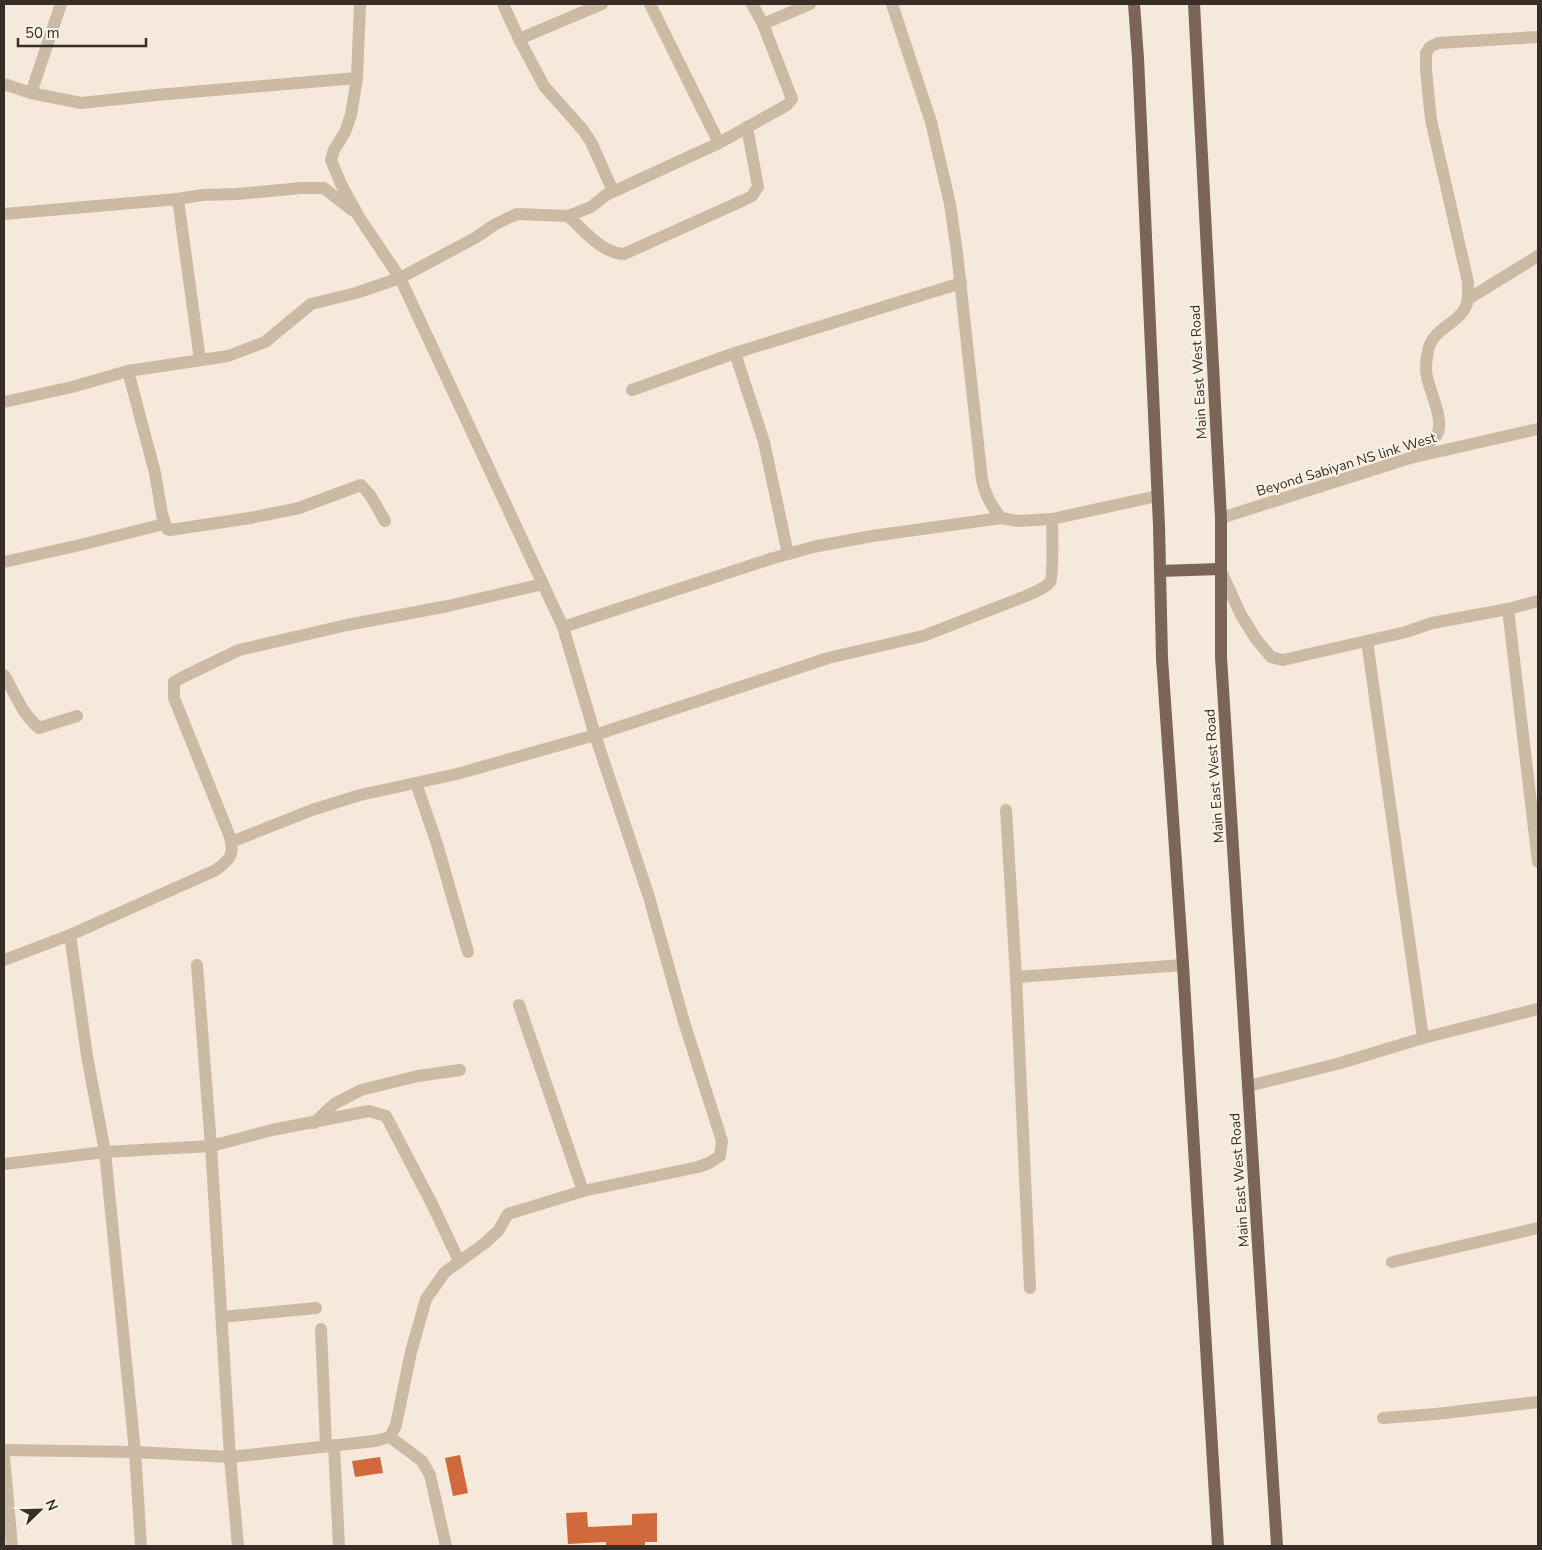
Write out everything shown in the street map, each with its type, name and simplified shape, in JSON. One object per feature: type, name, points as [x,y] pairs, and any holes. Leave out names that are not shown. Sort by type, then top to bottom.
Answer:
[{"type":"main road","points":[[1134,4],[1139,68],[1162,658],[1183,965],[1218,1546]]},
{"type":"main road","name":"Main East West Road","points":[[1194,4],[1221,518],[1221,656],[1277,1546]]},
{"type":"main road","points":[[1160,571],[1220,569]]},
{"type":"street","points":[[31,93],[61,4]]},
{"type":"street","points":[[4,1450],[135,1452],[230,1457],[375,1441],[390,1437],[396,1425],[411,1352],[426,1299],[445,1272],[485,1244],[498,1231],[508,1214],[584,1191],[698,1167],[720,1156],[722,1141],[684,1022],[649,896],[595,735],[563,627],[400,278],[359,217],[341,184],[331,160],[351,115],[357,78],[360,4]]},
{"type":"street","points":[[503,4],[544,86],[583,130],[591,142],[613,191]]},
{"type":"street","points":[[519,39],[602,4]]},
{"type":"street","points":[[650,4],[719,143]]},
{"type":"street","points":[[4,402],[72,387],[128,371],[228,356],[266,342],[311,304],[356,293],[400,278],[517,214],[568,216],[591,207],[613,191],[719,143],[787,105],[792,99],[763,24],[752,4]]},
{"type":"street","points":[[763,24],[810,4]]},
{"type":"street","points":[[892,4],[931,122],[950,204],[961,283],[982,480],[984,492],[1001,518]]},
{"type":"street","points":[[1410,458],[1437,436],[1440,428],[1427,376],[1426,361],[1429,345],[1436,333],[1461,314],[1468,299],[1468,282],[1431,120],[1426,53],[1430,47],[1438,43],[1538,37]]},
{"type":"street","points":[[4,84],[31,93],[81,103],[357,78]]},
{"type":"street","points":[[568,216],[603,248],[613,253],[624,254],[744,200],[756,192],[758,188],[747,127]]},
{"type":"street","points":[[4,214],[178,199],[202,195],[324,188],[359,217]]},
{"type":"street","points":[[178,199],[200,360]]},
{"type":"street","points":[[1468,299],[1538,256]]},
{"type":"street","points":[[632,390],[735,353],[961,283]]},
{"type":"street","points":[[735,353],[764,442],[788,554]]},
{"type":"street","points":[[128,371],[155,473],[164,524],[167,529],[250,518],[299,508],[326,499],[357,485],[361,485],[370,495],[385,521]]},
{"type":"street","name":"Beyond Sabiyan NS link West","points":[[1221,518],[1410,458],[1538,428]]},
{"type":"street","points":[[563,627],[813,547],[872,536],[1001,518],[1018,521],[1052,518],[1157,496]]},
{"type":"street","points":[[231,842],[312,810],[360,795],[457,774],[595,735],[828,658],[923,636],[1042,588],[1050,581],[1052,570],[1052,518]]},
{"type":"street","points":[[4,562],[164,524]]},
{"type":"street","points":[[1220,569],[1241,615],[1256,638],[1271,657],[1283,660],[1538,601]]},
{"type":"street","points":[[4,960],[70,936],[216,870],[232,855],[231,842],[174,698],[174,682],[239,650],[506,594],[543,584]]},
{"type":"street","points":[[1508,609],[1538,862]]},
{"type":"street","points":[[1367,641],[1423,1038]]},
{"type":"street","points":[[4,675],[22,710],[31,722],[39,728],[77,716]]},
{"type":"street","points":[[416,783],[437,844],[468,952]]},
{"type":"street","points":[[1006,810],[1016,977],[1030,1288]]},
{"type":"street","points":[[70,936],[105,1152],[135,1452],[141,1546]]},
{"type":"street","points":[[196,965],[211,1146],[230,1457],[238,1546]]},
{"type":"street","points":[[1016,977],[1183,965]]},
{"type":"street","points":[[519,1006],[584,1191]]},
{"type":"street","points":[[1248,1086],[1337,1064],[1423,1038],[1538,1009]]},
{"type":"street","points":[[314,1123],[334,1104],[361,1090],[418,1076],[460,1070]]},
{"type":"street","points":[[4,1164],[105,1152],[211,1146],[272,1130],[369,1111],[386,1116],[432,1204],[459,1261]]},
{"type":"street","points":[[1392,1262],[1538,1228]]},
{"type":"street","points":[[222,1318],[316,1308]]},
{"type":"street","points":[[321,1329],[338,1546]]},
{"type":"street","points":[[1383,1418],[1538,1402]]},
{"type":"street","points":[[390,1437],[422,1461],[430,1474],[438,1502],[446,1546]]},
{"type":"street","points":[[4,1457],[12,1546]]},
{"type":"building","points":[[460,1455],[468,1493],[453,1496],[445,1458]]},
{"type":"building","points":[[380,1457],[383,1473],[355,1477],[352,1461]]},
{"type":"building","points":[[587,1512],[588,1527],[632,1525],[632,1514],[657,1513],[657,1542],[645,1542],[645,1546],[606,1546],[606,1542],[568,1544],[566,1513]]}]
